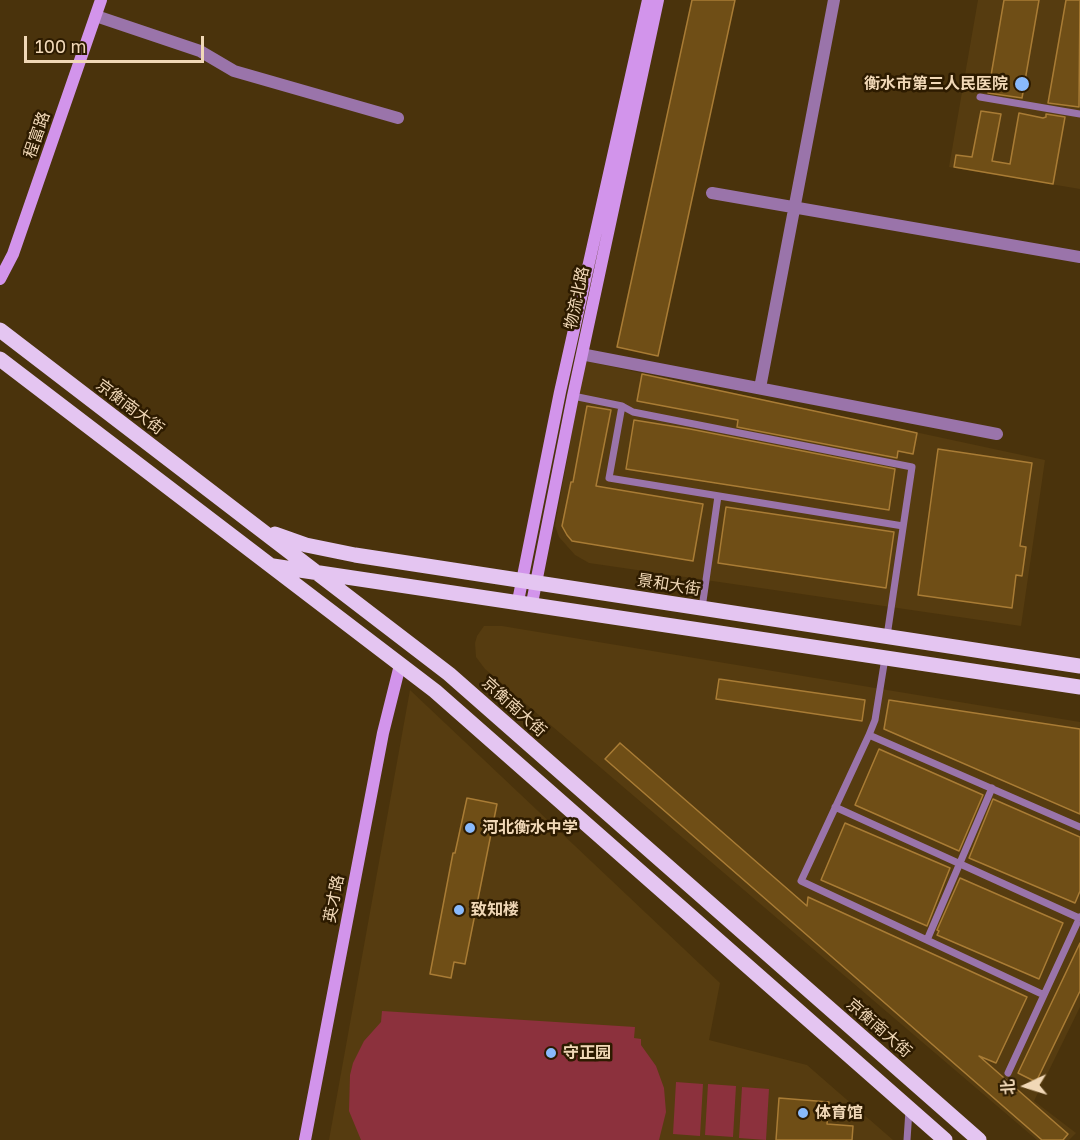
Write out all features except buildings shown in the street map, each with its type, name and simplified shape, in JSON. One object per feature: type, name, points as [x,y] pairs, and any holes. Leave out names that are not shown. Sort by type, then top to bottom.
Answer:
[{"type":"main road","name":"京衡南大街","points":[[0,330],[449,674],[979,1140]]},
{"type":"main road","points":[[0,359],[435,691],[945,1140]]},
{"type":"main road","name":"景和大街","points":[[256,526],[306,545],[355,555],[1080,666]]},
{"type":"main road","points":[[270,565],[1080,687]]},
{"type":"street","name":"程富路","points":[[0,279],[13,254],[101,0]]},
{"type":"street","name":"物流北路","points":[[525,602],[560,392],[648,0]]},
{"type":"street","name":"物流北路","points":[[529,581],[573,396],[658,0]]},
{"type":"street","points":[[760,388],[834,0]]},
{"type":"street","points":[[96,16],[200,51],[234,71],[398,118]]},
{"type":"street","points":[[712,193],[1080,257]]},
{"type":"street","points":[[586,355],[997,434]]},
{"type":"street","name":"英才路","points":[[305,1140],[383,733],[400,665]]},
{"type":"lane","points":[[980,98],[1080,114]]},
{"type":"lane","points":[[573,396],[622,406],[633,412],[912,467],[887,636]]},
{"type":"lane","points":[[622,406],[609,478],[903,526]]},
{"type":"lane","points":[[702,608],[718,496]]},
{"type":"lane","points":[[885,658],[875,720],[801,881],[1044,995]]},
{"type":"lane","points":[[869,735],[1080,827]]},
{"type":"lane","points":[[927,940],[992,789]]},
{"type":"lane","points":[[835,807],[1080,918],[1008,1073]]},
{"type":"lane","points":[[907,1140],[909,1109]]},
{"type":"shaded area","name":"衡水市第三人民医院","points":[[978,0],[1080,0],[1080,189],[949,167]]},
{"type":"shaded area","points":[[585,361],[1045,460],[1021,626],[589,563],[575,555],[559,537],[555,526]]},
{"type":"shaded area","points":[[484,626],[502,626],[1080,722],[1080,1007],[1034,1101],[1076,1133],[1069,1140],[1037,1140],[485,669],[476,657],[475,643]]},
{"type":"shaded area","name":"河北衡水中学","points":[[410,690],[720,983],[709,1040],[807,1065],[893,1140],[329,1140]]},
{"type":"shaded area","points":[[382,1011],[635,1027],[634,1038],[641,1039],[641,1045],[656,1066],[664,1088],[666,1112],[659,1140],[361,1140],[349,1111],[350,1075],[364,1041],[381,1022]]},
{"type":"shaded area","points":[[676,1082],[703,1084],[700,1136],[673,1134]]},
{"type":"shaded area","points":[[708,1084],[736,1086],[733,1137],[705,1135]]},
{"type":"shaded area","points":[[742,1087],[769,1089],[766,1140],[739,1138]]},
{"type":"place","name":"衡水市第三人民医院","points":[[1022,84]]},
{"type":"place","name":"河北衡水中学","points":[[470,828]]},
{"type":"place","name":"致知楼","points":[[459,910]]},
{"type":"place","name":"守正园","points":[[551,1053]]},
{"type":"place","name":"体育馆","points":[[803,1113]]}]
